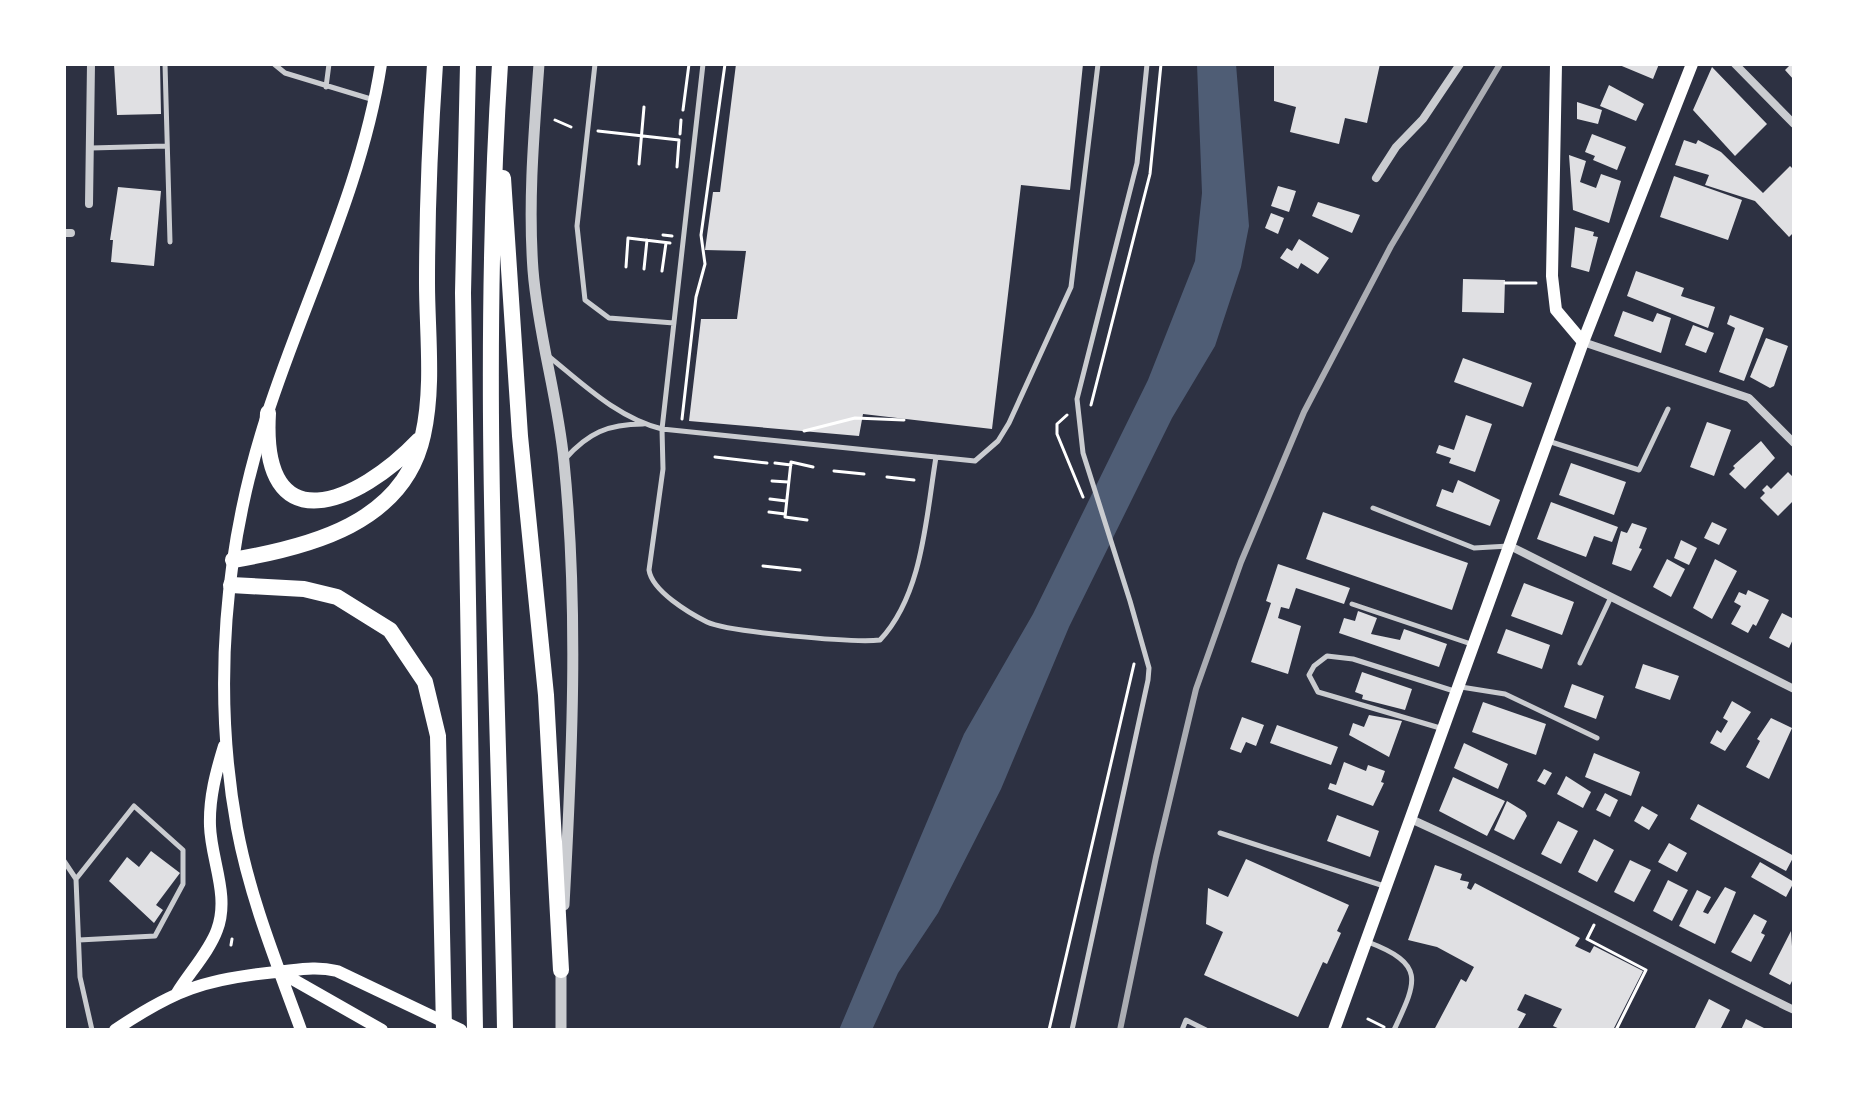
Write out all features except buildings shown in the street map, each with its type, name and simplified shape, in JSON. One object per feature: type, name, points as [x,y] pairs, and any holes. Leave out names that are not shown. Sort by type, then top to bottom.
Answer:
[{"type":"highway","points":[[233,560],[313,543],[379,507],[403,481],[423,436],[435,64]]},
{"type":"highway","points":[[468,64],[463,293],[475,1030]]},
{"type":"highway","points":[[500,64],[492,223],[493,512],[505,1030]]},
{"type":"highway","points":[[498,97],[519,422],[546,695],[561,970]]},
{"type":"highway","points":[[268,413],[266,438],[273,472],[283,487],[304,500],[330,499],[364,487],[396,463],[423,436]]},
{"type":"highway","points":[[231,585],[304,589],[337,597],[390,630],[425,682],[438,736],[444,1030]]},
{"type":"main road","points":[[301,1030],[244,860],[226,739],[225,658],[233,560],[243,501],[268,413],[344,211],[381,64]]},
{"type":"main road","points":[[1556,64],[1552,276],[1556,310],[1583,342]]},
{"type":"main road","points":[[1334,1030],[1413,820],[1583,342],[1692,64]]},
{"type":"main road","points":[[177,993],[211,942],[220,920],[221,893],[210,826],[213,783],[226,739]]},
{"type":"main road","points":[[115,1030],[177,993],[231,976],[319,967],[337,971],[461,1030]]},
{"type":"main road","points":[[280,972],[331,1004],[382,1030]]},
{"type":"street","points":[[89,204],[91,64]]},
{"type":"street","points":[[539,64],[531,168],[533,257],[564,460],[573,661],[561,1030]]},
{"type":"street","points":[[1376,178],[1396,147],[1423,119],[1460,64]]},
{"type":"street","points":[[1735,64],[1794,124]]},
{"type":"street","points":[[1583,342],[1749,398],[1794,443]]},
{"type":"street","points":[[1510,546],[1794,689]]},
{"type":"street","points":[[1413,820],[1541,878],[1674,952],[1794,1010]]},
{"type":"lane","points":[[165,64],[170,242]]},
{"type":"lane","points":[[274,64],[285,73],[374,100]]},
{"type":"lane","points":[[326,87],[329,64]]},
{"type":"lane","points":[[595,64],[577,226],[585,300],[609,318],[674,323]]},
{"type":"lane","points":[[703,64],[662,429],[663,469],[649,570],[656,586],[708,622],[861,642],[880,640],[900,614],[919,559],[936,457]]},
{"type":"lane","points":[[564,460],[597,431],[616,424],[643,424],[662,429],[975,461],[998,441],[1071,287],[1098,64]]},
{"type":"lane","points":[[1072,1030],[1147,696],[1149,668],[1091,479],[1078,425],[1079,384],[1137,163],[1147,64]]},
{"type":"lane","points":[[90,148],[166,146]]},
{"type":"lane","points":[[547,354],[616,408],[643,424]]},
{"type":"lane","points":[[1548,441],[1639,470],[1668,409]]},
{"type":"lane","points":[[1373,508],[1474,548],[1510,546]]},
{"type":"lane","points":[[1580,663],[1611,597]]},
{"type":"lane","points":[[1352,604],[1475,645]]},
{"type":"lane","points":[[1445,729],[1318,692],[1309,675],[1327,656],[1353,659],[1459,690],[1505,694],[1597,738]]},
{"type":"lane","points":[[76,879],[134,806],[183,850],[183,884],[155,936],[79,940]]},
{"type":"lane","points":[[1220,833],[1388,887]]},
{"type":"lane","points":[[64,861],[76,879],[80,977],[92,1030]]},
{"type":"lane","points":[[1368,942],[1398,953],[1410,969],[1412,991],[1392,1030]]},
{"type":"lane","points":[[1182,1030],[1186,1020],[1206,1030]]},
{"type":"path","points":[[683,110],[689,64]]},
{"type":"path","points":[[690,423],[680,417],[696,297],[705,264],[701,235],[725,64]]},
{"type":"path","points":[[639,164],[644,107]]},
{"type":"path","points":[[555,120],[571,127]]},
{"type":"path","points":[[680,134],[681,120]]},
{"type":"path","points":[[594,130],[679,140],[677,167]]},
{"type":"path","points":[[626,267],[628,238],[670,243],[674,228]]},
{"type":"path","points":[[663,235],[672,236]]},
{"type":"path","points":[[644,269],[647,240]]},
{"type":"path","points":[[662,271],[666,243]]},
{"type":"path","points":[[1505,283],[1536,283]]},
{"type":"path","points":[[798,433],[855,418],[904,420]]},
{"type":"path","points":[[715,457],[767,463]]},
{"type":"path","points":[[775,463],[813,467]]},
{"type":"path","points":[[785,514],[791,465]]},
{"type":"path","points":[[834,471],[864,474]]},
{"type":"path","points":[[887,477],[914,480]]},
{"type":"path","points":[[772,481],[789,483]]},
{"type":"path","points":[[770,499],[787,501]]},
{"type":"path","points":[[769,512],[807,520]]},
{"type":"path","points":[[763,566],[800,570]]},
{"type":"path","points":[[1049,1030],[1135,657]]},
{"type":"path","points":[[1594,925],[1587,939],[1646,970],[1616,1030]]},
{"type":"path","points":[[231,945],[236,937]]},
{"type":"path","points":[[1368,1019],[1392,1030]]},
{"type":"water","points":[[1197,64],[1236,64],[1249,226],[1241,267],[1215,346],[1172,418],[1069,627],[1001,789],[938,913],[898,973],[872,1030],[839,1030],[964,734],[1033,614],[1148,380],[1195,261],[1202,193]]},
{"type":"railway","points":[[1120,1030],[1156,857],[1196,689],[1241,562],[1304,412],[1391,246],[1500,64]]}]
